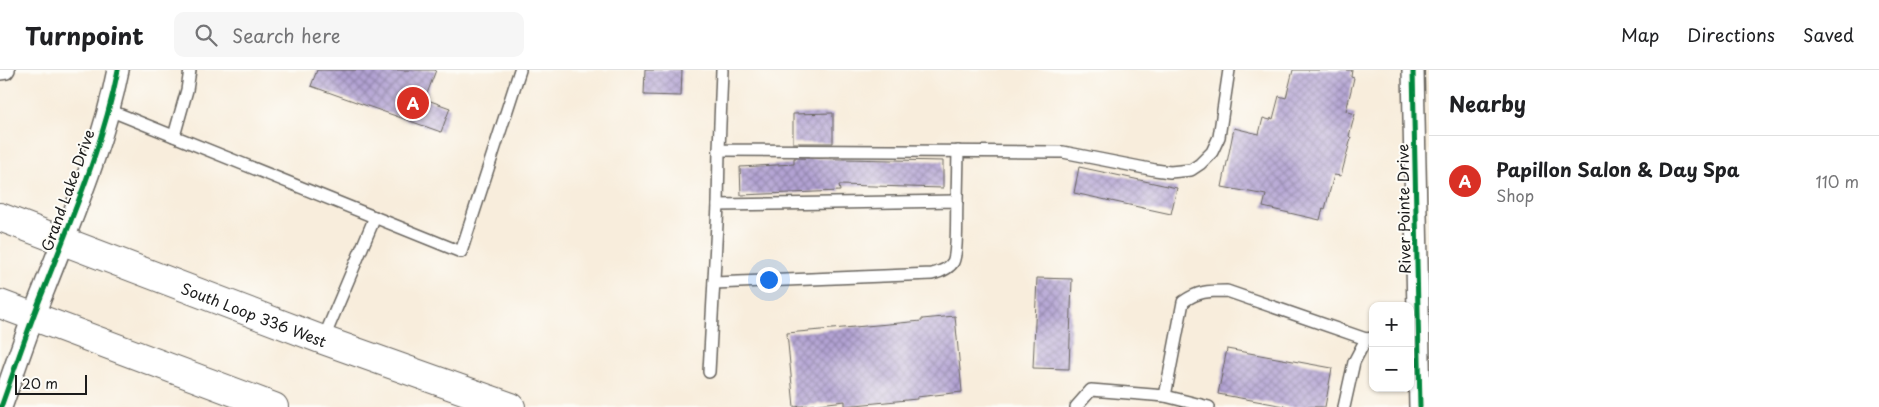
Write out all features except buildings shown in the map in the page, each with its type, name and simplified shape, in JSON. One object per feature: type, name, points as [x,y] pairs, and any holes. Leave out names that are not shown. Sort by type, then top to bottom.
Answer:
[{"type":"main road","name":"South Loop 336 West","points":[[0,217],[323,340],[511,407]]},
{"type":"main road","points":[[0,304],[274,407]]},
{"type":"street","name":"Grand Lake Drive","points":[[1,407],[33,316],[98,148],[118,70]]},
{"type":"street","name":"River Pointe Drive","points":[[1413,70],[1420,407]]},
{"type":"lane","points":[[0,74],[7,73],[10,70]]},
{"type":"lane","points":[[174,136],[188,90],[190,70]]},
{"type":"lane","points":[[109,110],[461,252],[520,70]]},
{"type":"lane","points":[[709,372],[718,205],[722,70]]},
{"type":"lane","points":[[719,150],[1063,152],[1155,170],[1170,172],[1191,170],[1212,152],[1219,138],[1229,70]]},
{"type":"lane","points":[[714,283],[932,274],[948,268],[953,261],[958,151]]},
{"type":"lane","points":[[718,205],[956,201]]},
{"type":"lane","points":[[323,340],[375,217]]},
{"type":"lane","points":[[1165,396],[1183,302],[1194,294],[1226,291],[1369,339]]},
{"type":"lane","points":[[1344,407],[1354,362],[1369,340]]},
{"type":"lane","points":[[1076,407],[1091,390],[1165,396],[1209,407]]},
{"type":"cycle path","points":[[1,407],[32,318],[76,208],[95,154],[112,98],[118,70]]},
{"type":"cycle path","points":[[1413,70],[1420,407]]},
{"type":"place","name":"Papillon Salon & Day Spa","points":[[413,103]]}]
